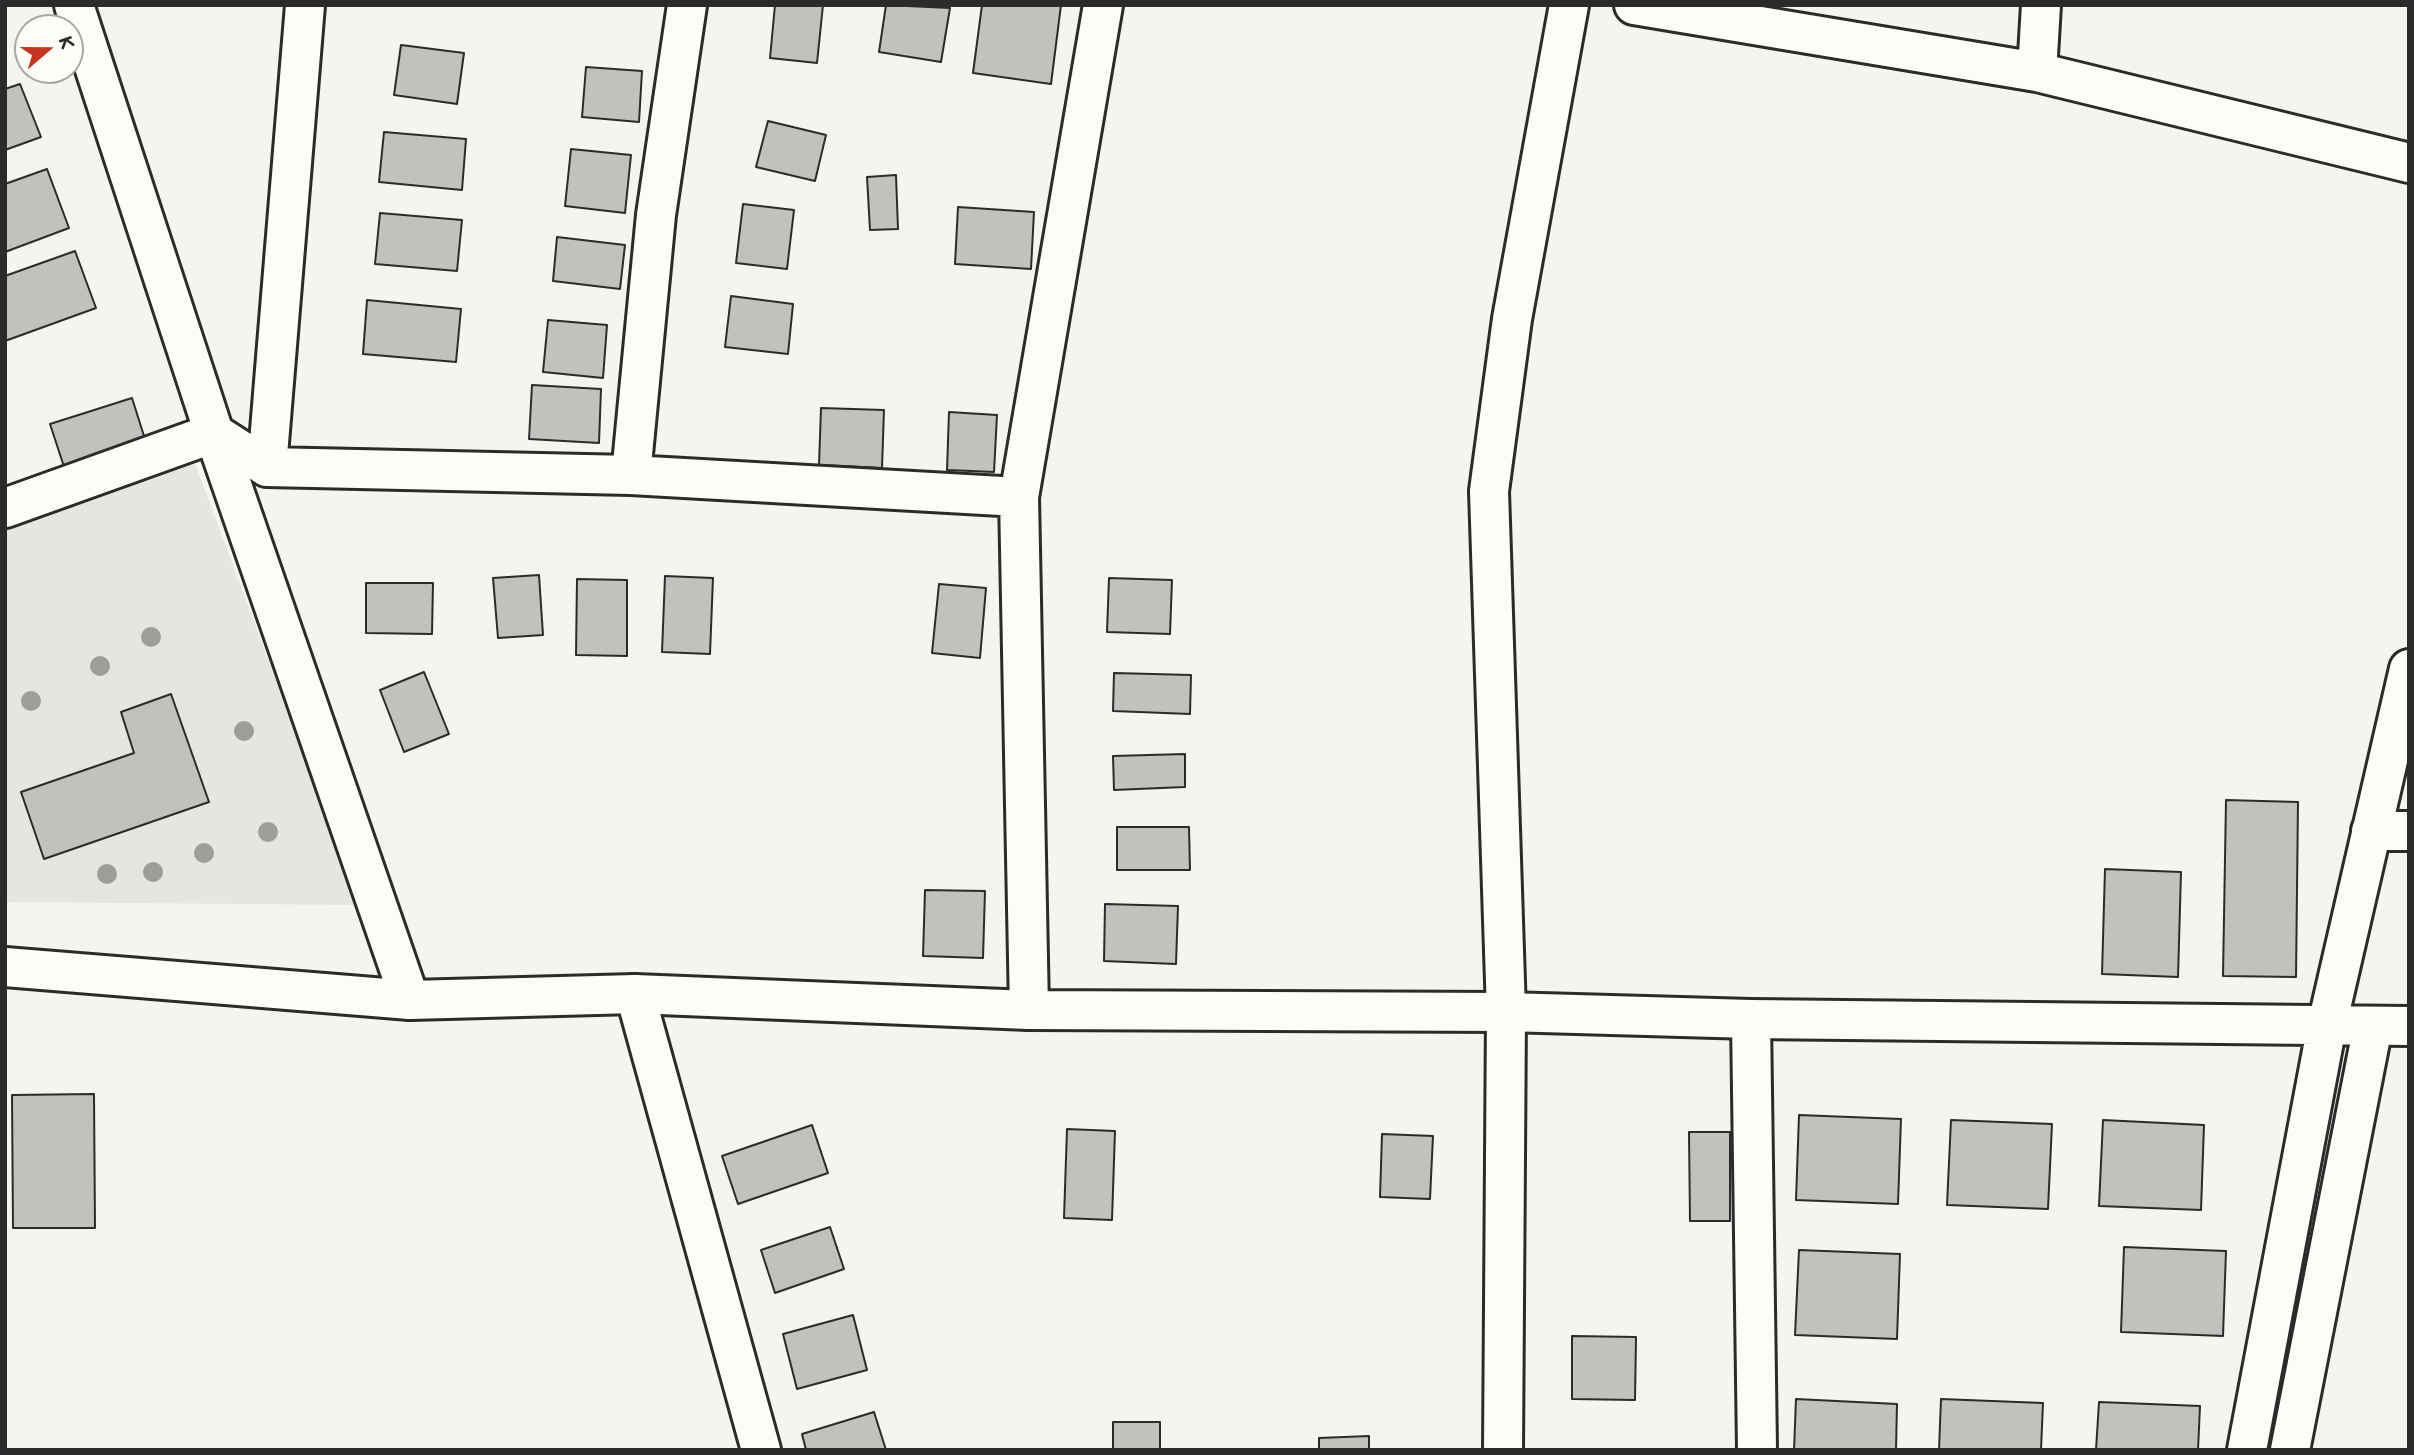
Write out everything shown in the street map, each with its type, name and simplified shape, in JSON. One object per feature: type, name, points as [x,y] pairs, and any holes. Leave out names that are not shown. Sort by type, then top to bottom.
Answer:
[{"type":"street","points":[[74,5],[214,433],[410,1000]]},
{"type":"street","points":[[267,467],[305,5]]},
{"type":"street","points":[[631,475],[656,215],[687,5]]},
{"type":"street","points":[[1029,1010],[1019,498],[1103,5]]},
{"type":"street","points":[[1503,1450],[1506,1012],[1489,491],[1512,319],[1569,5]]},
{"type":"street","points":[[1634,5],[2037,72],[2409,163]]},
{"type":"street","points":[[2037,72],[2041,5]]},
{"type":"street","points":[[214,433],[267,467],[631,475],[1019,498]]},
{"type":"street","points":[[5,508],[214,433]]},
{"type":"street","points":[[2247,1450],[2327,1025],[2409,669]]},
{"type":"street","points":[[2371,831],[2409,831]]},
{"type":"street","points":[[5,967],[410,1000],[635,994],[1029,1010],[1506,1012],[1751,1019],[2391,1026],[2290,1450]]},
{"type":"street","points":[[635,994],[761,1450]]},
{"type":"street","points":[[1751,1019],[1757,1450]]},
{"type":"shaded area","points":[[194,461],[360,905],[5,902],[5,530]]},
{"type":"building","points":[[775,5],[823,5],[817,63],[770,58]]},
{"type":"building","points":[[886,5],[950,8],[941,62],[879,52]]},
{"type":"building","points":[[982,5],[1061,5],[1051,84],[973,73]]},
{"type":"building","points":[[401,45],[464,53],[457,104],[394,95]]},
{"type":"building","points":[[586,67],[642,71],[639,122],[582,117]]},
{"type":"building","points":[[20,84],[41,137],[5,150],[5,89]]},
{"type":"building","points":[[768,121],[826,135],[815,181],[756,167]]},
{"type":"building","points":[[384,132],[466,139],[462,190],[379,182]]},
{"type":"building","points":[[571,149],[631,155],[625,213],[565,206]]},
{"type":"building","points":[[47,169],[69,228],[5,252],[5,184]]},
{"type":"building","points":[[896,175],[898,229],[870,230],[867,177]]},
{"type":"building","points":[[743,204],[794,210],[787,269],[736,263]]},
{"type":"building","points":[[958,207],[1034,212],[1031,269],[955,264]]},
{"type":"building","points":[[380,213],[462,220],[457,271],[375,264]]},
{"type":"building","points":[[557,237],[625,245],[620,289],[553,281]]},
{"type":"building","points":[[75,251],[96,308],[5,341],[5,276]]},
{"type":"building","points":[[731,296],[793,304],[788,354],[725,347]]},
{"type":"building","points":[[367,300],[461,309],[456,362],[363,354]]},
{"type":"building","points":[[548,320],[607,325],[603,378],[543,372]]},
{"type":"building","points":[[532,385],[601,389],[599,443],[529,439]]},
{"type":"building","points":[[132,398],[150,455],[69,482],[50,424]]},
{"type":"building","points":[[821,408],[884,410],[882,468],[819,465]]},
{"type":"building","points":[[949,412],[997,415],[994,472],[947,470]]},
{"type":"building","points":[[539,575],[543,635],[498,638],[493,578]]},
{"type":"building","points":[[665,576],[713,578],[710,654],[662,652]]},
{"type":"building","points":[[1109,578],[1172,580],[1170,634],[1107,632]]},
{"type":"building","points":[[577,579],[627,580],[627,656],[576,655]]},
{"type":"building","points":[[366,583],[433,583],[432,634],[366,633]]},
{"type":"building","points":[[939,584],[986,588],[980,658],[932,653]]},
{"type":"building","points":[[424,672],[449,734],[404,752],[380,690]]},
{"type":"building","points":[[1114,673],[1191,675],[1190,714],[1113,711]]},
{"type":"building","points":[[171,694],[209,802],[44,859],[21,792],[134,753],[121,712]]},
{"type":"building","points":[[1185,754],[1185,787],[1114,790],[1113,756]]},
{"type":"building","points":[[2226,800],[2298,802],[2296,977],[2223,976]]},
{"type":"building","points":[[1117,827],[1189,827],[1190,870],[1117,870]]},
{"type":"building","points":[[2105,869],[2181,872],[2178,977],[2102,974]]},
{"type":"building","points":[[925,890],[985,891],[983,958],[923,956]]},
{"type":"building","points":[[1105,904],[1178,906],[1176,964],[1104,961]]},
{"type":"building","points":[[94,1094],[95,1228],[13,1228],[12,1095]]},
{"type":"building","points":[[1799,1115],[1901,1119],[1898,1204],[1796,1200]]},
{"type":"building","points":[[1951,1120],[2052,1124],[2048,1209],[1947,1205]]},
{"type":"building","points":[[2103,1120],[2204,1125],[2201,1210],[2099,1206]]},
{"type":"building","points":[[812,1125],[828,1173],[738,1204],[722,1156]]},
{"type":"building","points":[[1067,1129],[1115,1131],[1112,1220],[1064,1218]]},
{"type":"building","points":[[1689,1132],[1730,1132],[1730,1221],[1690,1221]]},
{"type":"building","points":[[1382,1134],[1433,1136],[1430,1199],[1380,1197]]},
{"type":"building","points":[[830,1227],[844,1269],[775,1293],[761,1250]]},
{"type":"building","points":[[2124,1247],[2226,1251],[2223,1336],[2121,1332]]},
{"type":"building","points":[[1799,1250],[1900,1254],[1897,1339],[1795,1335]]},
{"type":"building","points":[[853,1315],[867,1370],[797,1389],[783,1334]]},
{"type":"building","points":[[1572,1336],[1636,1337],[1635,1400],[1572,1399]]},
{"type":"building","points":[[1796,1399],[1897,1404],[1896,1450],[1794,1450]]},
{"type":"building","points":[[1941,1399],[2043,1403],[2041,1450],[1939,1450]]},
{"type":"building","points":[[2099,1402],[2200,1406],[2198,1450],[2096,1450]]},
{"type":"building","points":[[874,1412],[886,1450],[806,1450],[802,1434]]},
{"type":"building","points":[[1113,1422],[1160,1422],[1160,1450],[1113,1450]]},
{"type":"building","points":[[1369,1436],[1369,1450],[1319,1450],[1319,1438]]}]
